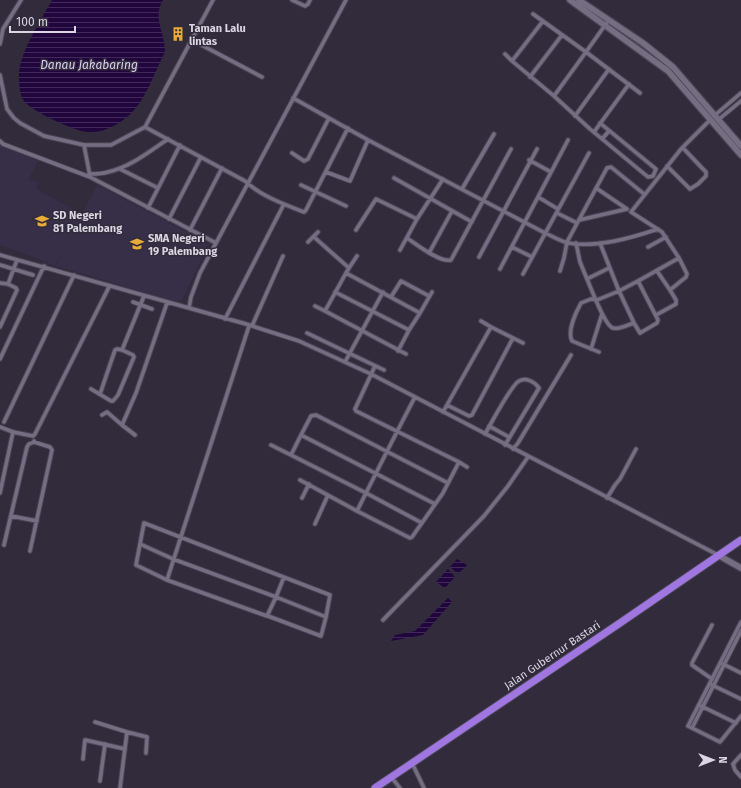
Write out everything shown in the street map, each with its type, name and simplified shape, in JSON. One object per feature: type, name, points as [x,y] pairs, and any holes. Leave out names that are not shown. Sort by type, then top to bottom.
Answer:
[{"type":"highway","name":"Jalan Gubernur Bastari","points":[[375,788],[721,556],[741,540]]},
{"type":"street","points":[[0,44],[3,29],[20,0]]},
{"type":"street","points":[[0,75],[7,109],[14,118],[44,136],[84,145],[111,145],[145,127],[213,0]]},
{"type":"street","points":[[292,0],[305,6],[310,0]]},
{"type":"street","points":[[189,308],[197,280],[346,0]]},
{"type":"street","points":[[570,0],[606,23]]},
{"type":"street","points":[[579,0],[668,71],[741,146]]},
{"type":"street","points":[[533,14],[640,93]]},
{"type":"street","points":[[512,61],[542,21]]},
{"type":"street","points":[[554,96],[606,23]]},
{"type":"street","points":[[530,77],[562,35]]},
{"type":"street","points":[[192,40],[262,77]]},
{"type":"street","points":[[505,54],[648,177],[653,176],[656,169],[600,123]]},
{"type":"street","points":[[576,116],[609,70]]},
{"type":"street","points":[[594,132],[629,84]]},
{"type":"street","points":[[631,212],[644,194],[683,148],[715,120],[741,94]]},
{"type":"street","points":[[293,98],[368,140],[503,211],[545,233],[567,242],[600,243],[642,234],[658,228]]},
{"type":"street","points":[[715,120],[741,101]]},
{"type":"street","points":[[292,153],[304,161],[308,159],[329,118]]},
{"type":"street","points":[[715,120],[741,155]]},
{"type":"street","points":[[145,127],[222,168],[248,183],[255,189],[284,204],[306,212],[348,128]]},
{"type":"street","points":[[602,139],[609,131]]},
{"type":"street","points":[[462,189],[494,134]]},
{"type":"street","points":[[90,176],[106,173],[120,168],[136,160],[168,139]]},
{"type":"street","points":[[326,172],[350,181],[368,140]]},
{"type":"street","points":[[500,269],[568,140]]},
{"type":"street","points":[[0,141],[10,147],[90,176],[216,243]]},
{"type":"street","points":[[84,145],[90,176]]},
{"type":"street","points":[[148,208],[180,146]]},
{"type":"street","points":[[667,166],[690,189],[706,176],[706,172],[683,148]]},
{"type":"street","points":[[407,238],[430,253],[448,261],[451,260],[511,149]]},
{"type":"street","points":[[479,257],[537,149]]},
{"type":"street","points":[[523,274],[589,153]]},
{"type":"street","points":[[169,219],[200,157]]},
{"type":"street","points":[[530,160],[551,172]]},
{"type":"street","points":[[560,271],[567,242],[607,168],[611,166],[644,194]]},
{"type":"street","points":[[120,168],[158,188]]},
{"type":"street","points":[[190,230],[222,168]]},
{"type":"street","points":[[394,178],[472,222]]},
{"type":"street","points":[[400,250],[416,219],[443,179]]},
{"type":"street","points":[[301,185],[346,206]]},
{"type":"street","points":[[596,188],[658,228],[666,237],[688,276],[670,290]]},
{"type":"street","points":[[538,197],[557,211],[578,222],[627,209]]},
{"type":"street","points":[[356,230],[376,199],[416,219]]},
{"type":"street","points":[[225,318],[284,204]]},
{"type":"street","points":[[430,253],[452,211]]},
{"type":"street","points":[[308,242],[318,232]]},
{"type":"street","points":[[314,237],[349,268]]},
{"type":"street","points":[[648,247],[666,237]]},
{"type":"street","points":[[576,243],[580,262],[602,314],[609,326],[616,329],[634,322]]},
{"type":"street","points":[[600,243],[619,291],[641,333],[658,322],[656,315],[638,281]]},
{"type":"street","points":[[512,247],[532,257]]},
{"type":"street","points":[[0,255],[44,266],[109,287],[225,318],[299,341],[371,374],[528,457],[721,556],[741,568]]},
{"type":"street","points":[[167,580],[250,326],[283,256]]},
{"type":"street","points":[[325,311],[357,256]]},
{"type":"street","points":[[599,352],[572,341],[572,326],[581,303],[591,299],[597,300],[619,291],[679,258]]},
{"type":"street","points":[[8,284],[17,260]]},
{"type":"street","points":[[0,265],[33,275]]},
{"type":"street","points":[[0,359],[44,266]]},
{"type":"street","points":[[587,279],[609,268]]},
{"type":"street","points":[[656,315],[676,304],[676,300],[657,271]]},
{"type":"street","points":[[346,273],[420,313]]},
{"type":"street","points":[[4,422],[74,275]]},
{"type":"street","points":[[391,297],[401,281],[429,296]]},
{"type":"street","points":[[0,283],[8,284],[16,288],[0,327]]},
{"type":"street","points":[[34,442],[33,436],[109,287]]},
{"type":"street","points":[[335,292],[409,330]]},
{"type":"street","points":[[345,362],[382,292]]},
{"type":"street","points":[[398,351],[432,292]]},
{"type":"street","points":[[122,350],[144,296]]},
{"type":"street","points":[[133,302],[140,306],[152,309]]},
{"type":"street","points":[[122,425],[136,393],[167,303]]},
{"type":"street","points":[[315,306],[406,354]]},
{"type":"street","points":[[591,349],[602,314]]},
{"type":"street","points":[[481,321],[523,343]]},
{"type":"street","points":[[443,412],[491,327]]},
{"type":"street","points":[[307,332],[361,360],[384,370]]},
{"type":"street","points":[[447,405],[469,416],[472,415],[513,338]]},
{"type":"street","points":[[91,389],[112,402],[118,395],[134,357],[133,355],[122,350],[115,350],[100,394]]},
{"type":"street","points":[[513,449],[572,355]]},
{"type":"street","points":[[357,367],[361,360]]},
{"type":"street","points":[[375,366],[355,409],[467,467]]},
{"type":"street","points":[[485,434],[511,389],[518,381],[525,379],[535,383],[539,388],[505,444]]},
{"type":"street","points":[[357,511],[415,397]]},
{"type":"street","points":[[102,416],[105,412],[107,412],[135,435]]},
{"type":"street","points":[[291,455],[311,416],[316,415],[448,483]]},
{"type":"street","points":[[489,426],[509,437]]},
{"type":"street","points":[[0,427],[13,432],[33,436]]},
{"type":"street","points":[[0,493],[13,432]]},
{"type":"street","points":[[301,435],[435,504]]},
{"type":"street","points":[[4,545],[27,447],[29,444],[34,442],[50,446],[52,450],[30,551]]},
{"type":"street","points":[[271,445],[366,492],[422,523]]},
{"type":"street","points":[[607,498],[620,479],[636,449]]},
{"type":"street","points":[[383,620],[484,516],[508,486],[528,457]]},
{"type":"street","points":[[300,480],[410,538],[435,504],[459,462]]},
{"type":"street","points":[[302,498],[309,484]]},
{"type":"street","points":[[315,524],[328,495]]},
{"type":"street","points":[[11,516],[37,521]]},
{"type":"street","points":[[144,522],[330,595],[321,636],[167,580],[136,565],[140,544],[144,522]]},
{"type":"street","points":[[140,544],[173,559],[326,617]]},
{"type":"street","points":[[268,616],[284,577]]},
{"type":"street","points":[[692,728],[703,707],[712,679],[722,664],[741,622]]},
{"type":"street","points":[[712,625],[692,665],[712,679]]},
{"type":"street","points":[[741,631],[688,725],[720,742],[741,716]]},
{"type":"street","points":[[722,664],[741,673]]},
{"type":"street","points":[[711,685],[741,699]]},
{"type":"street","points":[[698,705],[736,723]]},
{"type":"street","points":[[96,722],[147,737],[146,753]]},
{"type":"street","points":[[120,788],[127,732]]},
{"type":"street","points":[[83,760],[85,740],[125,749]]},
{"type":"street","points":[[100,781],[105,744]]},
{"type":"street","points":[[741,755],[733,764],[735,770],[741,777]]},
{"type":"street","points":[[412,763],[424,788]]},
{"type":"street","points":[[391,778],[400,787]]},
{"type":"shaded area","name":"SMA Negeri 19 Palembang","points":[[0,144],[38,161],[28,180],[38,182],[36,189],[82,214],[97,185],[205,242],[208,246],[182,300],[177,302],[56,266],[66,244],[55,266],[0,245]]},
{"type":"water","name":"Danau Jakabaring","points":[[52,0],[163,0],[160,7],[159,19],[165,52],[149,87],[139,104],[127,117],[109,128],[94,132],[74,129],[35,110],[22,98],[19,74],[20,65],[27,46]]},
{"type":"water","points":[[457,559],[467,565],[458,574],[450,567]]},
{"type":"water","points":[[448,569],[455,577],[445,588],[436,582]]},
{"type":"water","points":[[448,598],[452,602],[423,635],[391,641],[395,635],[415,631]]},
{"type":"place","name":"Taman Lalu lintas","points":[[178,34]]},
{"type":"place","name":"SD Negeri 81 Palembang","points":[[42,221]]},
{"type":"place","name":"SMA Negeri 19 Palembang","points":[[137,244]]}]
